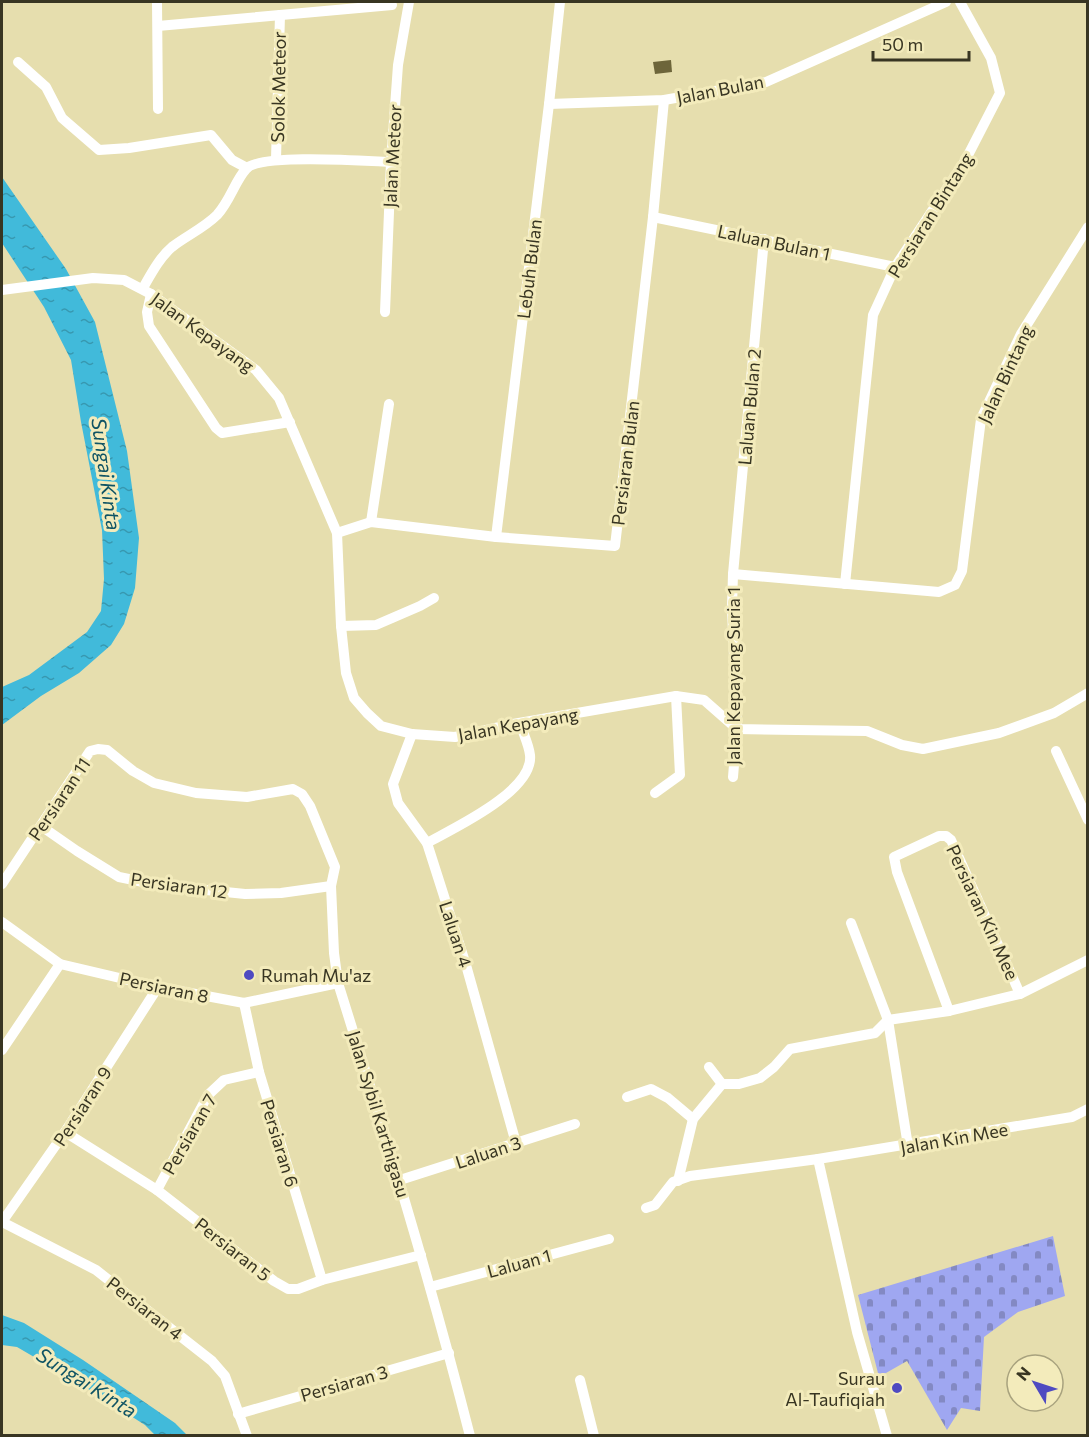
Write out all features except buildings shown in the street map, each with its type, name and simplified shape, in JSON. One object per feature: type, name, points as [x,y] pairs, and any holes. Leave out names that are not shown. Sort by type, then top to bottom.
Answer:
[{"type":"street","points":[[158,2],[158,109]]},
{"type":"street","name":"Jalan Meteor","points":[[385,312],[391,162],[398,64],[409,2]]},
{"type":"street","name":"Lebuh Bulan","points":[[496,537],[560,2]]},
{"type":"street","name":"Jalan Bulan","points":[[549,104],[664,100],[765,82],[946,2]]},
{"type":"street","name":"Persiaran Bintang","points":[[845,584],[873,315],[895,267],[964,160],[1000,93],[991,58],[960,2]]},
{"type":"street","points":[[158,26],[392,5]]},
{"type":"street","name":"Solok Meteor","points":[[276,159],[280,15]]},
{"type":"street","points":[[18,62],[46,87],[62,118],[99,150],[129,148],[211,135],[232,160],[247,168]]},
{"type":"street","name":"Persiaran Bulan","points":[[337,533],[371,522],[496,537],[615,546],[653,217],[664,100]]},
{"type":"street","points":[[290,422],[222,433],[216,428],[149,326],[147,291],[153,271],[170,248],[216,215],[231,196],[247,168],[255,162],[276,159],[391,162]]},
{"type":"street","name":"Laluan Bulan 1","points":[[653,217],[895,267]]},
{"type":"street","name":"Jalan Bintang","points":[[845,584],[939,592],[955,585],[962,571],[981,419],[1021,334],[1088,227]]},
{"type":"street","name":"Laluan Bulan 2","points":[[733,574],[764,240]]},
{"type":"street","name":"Jalan Kepayang","points":[[2,290],[93,278],[124,280],[147,291],[256,370],[279,398],[337,533],[341,626],[346,673],[354,698],[381,726],[412,734],[455,737],[520,723],[676,696],[704,700],[737,729]]},
{"type":"street","points":[[371,522],[388,404]]},
{"type":"street","points":[[733,574],[845,584]]},
{"type":"street","name":"Jalan Kepayang Suria 1","points":[[733,574],[732,608],[737,729],[733,777]]},
{"type":"street","points":[[341,626],[376,625],[434,598]]},
{"type":"street","points":[[737,729],[867,731],[902,745],[923,749],[999,733],[1054,713],[1088,693]]},
{"type":"street","points":[[655,793],[680,775],[676,696]]},
{"type":"street","points":[[427,843],[478,815],[510,793],[526,773],[530,755],[520,723]]},
{"type":"street","name":"Laluan 4","points":[[412,734],[393,784],[398,803],[427,843],[466,965],[516,1143]]},
{"type":"street","name":"Persiaran 11","points":[[2,884],[90,751],[107,750],[133,771],[154,783],[196,793],[247,796],[293,789],[302,794]]},
{"type":"street","points":[[1056,751],[1088,820]]},
{"type":"street","name":"Jalan Sybil Karthigasu","points":[[302,794],[310,806],[335,867],[332,886],[334,953],[338,983],[400,1180],[470,1436]]},
{"type":"street","name":"Persiaran 12","points":[[41,826],[119,877],[158,885],[245,894],[281,893],[332,886]]},
{"type":"street","name":"Persiaran Kin Mee","points":[[950,1011],[897,872],[894,857],[939,836],[946,836],[951,840],[1020,994]]},
{"type":"street","name":"Persiaran 8","points":[[2,922],[60,964],[244,1004],[338,983]]},
{"type":"street","points":[[851,923],[888,1020],[908,1146]]},
{"type":"street","points":[[722,1084],[739,1084],[760,1078],[774,1067],[790,1048],[875,1033],[888,1020],[950,1011],[1020,994],[1088,960]]},
{"type":"street","points":[[2,1050],[60,964]]},
{"type":"street","name":"Persiaran 9","points":[[2,1222],[65,1132],[158,987]]},
{"type":"street","name":"Persiaran 6","points":[[244,1004],[259,1072],[322,1280]]},
{"type":"street","points":[[709,1067],[722,1084]]},
{"type":"street","name":"Persiaran 7","points":[[157,1190],[208,1095],[224,1080],[259,1072]]},
{"type":"street","points":[[646,1208],[655,1205],[673,1182],[678,1181],[693,1119],[722,1084]]},
{"type":"street","points":[[627,1097],[651,1089],[668,1098],[693,1119]]},
{"type":"street","name":"Jalan Kin Mee","points":[[678,1181],[690,1176],[908,1146],[1072,1117],[1088,1109]]},
{"type":"street","name":"Laluan 3","points":[[400,1180],[575,1124]]},
{"type":"street","name":"Persiaran 5","points":[[65,1132],[157,1190],[274,1281],[288,1289],[298,1289],[322,1280],[421,1255]]},
{"type":"street","points":[[818,1160],[857,1332],[887,1436]]},
{"type":"street","name":"Persiaran 4","points":[[2,1222],[96,1270],[196,1347],[225,1376],[247,1436]]},
{"type":"street","name":"Laluan 1","points":[[430,1287],[609,1239]]},
{"type":"street","name":"Persiaran 3","points":[[238,1414],[449,1353]]},
{"type":"street","points":[[580,1380],[594,1436]]},
{"type":"green space","points":[[1053,1236],[1065,1296],[1018,1312],[984,1337],[980,1411],[961,1408],[947,1430],[907,1361],[879,1377],[858,1295]]},
{"type":"water","name":"Sungai Kinta","points":[[2,177],[66,269],[95,322],[127,451],[139,538],[135,588],[124,624],[111,645],[79,673],[41,696],[2,725],[2,687],[29,675],[87,632],[101,611],[104,579],[102,530],[71,360],[44,307],[2,243]]},
{"type":"water","name":"Sungai Kinta","points":[[2,1315],[24,1323],[83,1360],[175,1423],[187,1435],[155,1435],[145,1425],[82,1385],[17,1347],[2,1345]]},
{"type":"place","name":"Rumah Mu'az","points":[[249,975]]},
{"type":"place","name":"Surau Al-Taufiqiah","points":[[897,1388]]}]
